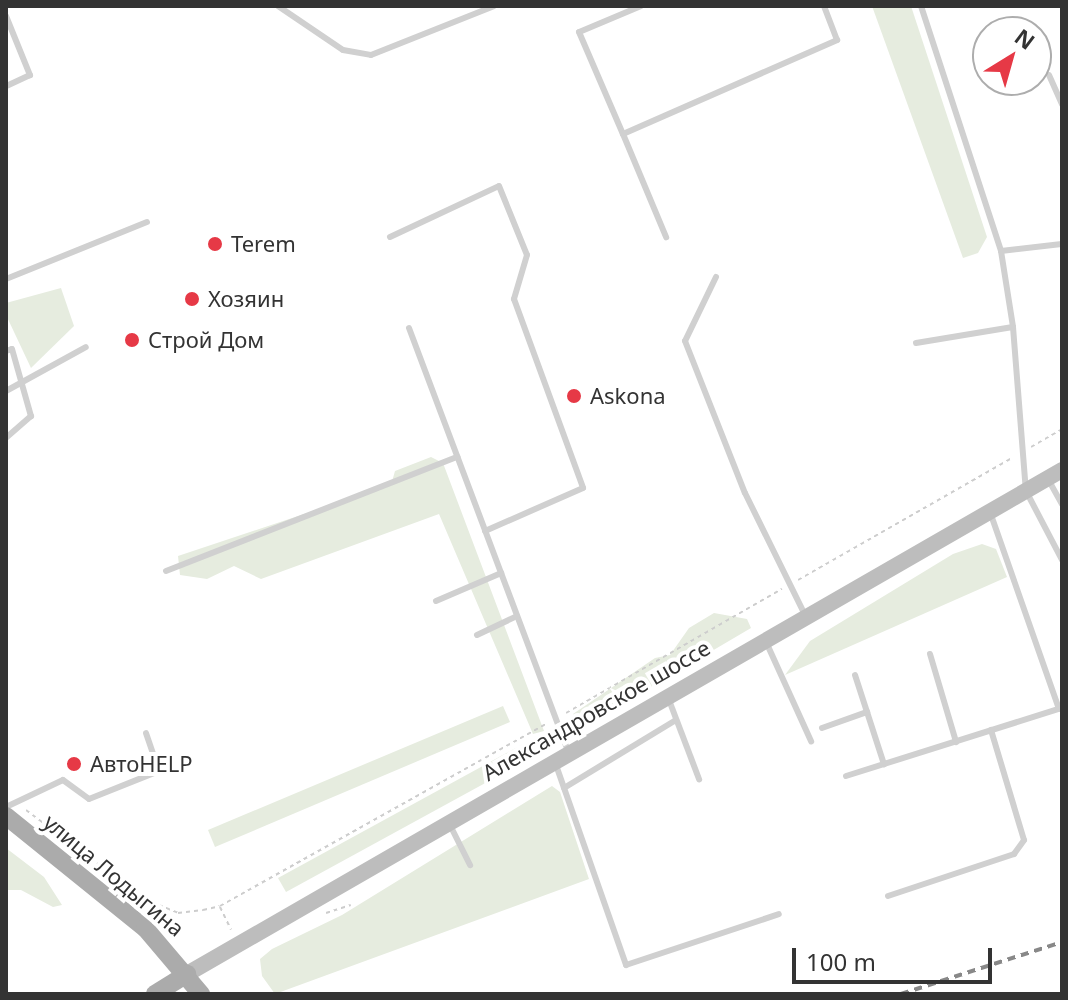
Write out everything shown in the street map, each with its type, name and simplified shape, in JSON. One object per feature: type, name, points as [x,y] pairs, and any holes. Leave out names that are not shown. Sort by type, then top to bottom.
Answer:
[{"type":"main road","name":"Александровское шоссе","points":[[155,994],[1055,474]]},
{"type":"main road","name":"улица Лодыгина","points":[[11,809],[125,911],[187,974],[201,994]]},
{"type":"lane","points":[[278,6],[343,50],[371,55],[494,6]]},
{"type":"lane","points":[[641,6],[579,32],[666,237]]},
{"type":"lane","points":[[623,134],[837,40],[824,6]]},
{"type":"lane","points":[[921,6],[1001,251],[1013,327],[1026,491],[1062,560]]},
{"type":"lane","points":[[6,16],[30,75],[6,86]]},
{"type":"lane","points":[[1052,82],[1062,104]]},
{"type":"lane","points":[[390,237],[499,186],[527,255],[514,299],[583,488],[485,531]]},
{"type":"lane","points":[[6,279],[147,222]]},
{"type":"lane","points":[[1001,251],[1062,244]]},
{"type":"lane","points":[[716,277],[685,341],[745,493],[806,617]]},
{"type":"lane","points":[[916,343],[1013,327]]},
{"type":"lane","points":[[409,328],[555,719],[564,788],[626,965],[779,914]]},
{"type":"lane","points":[[6,391],[86,347]]},
{"type":"lane","points":[[6,351],[12,349],[31,416],[6,438]]},
{"type":"lane","points":[[166,571],[457,457]]},
{"type":"lane","points":[[1055,474],[1062,504]]},
{"type":"lane","points":[[846,776],[1059,709],[990,512]]},
{"type":"lane","points":[[436,601],[501,573]]},
{"type":"lane","points":[[477,635],[517,616]]},
{"type":"lane","points":[[765,641],[811,741]]},
{"type":"lane","points":[[930,654],[956,742]]},
{"type":"lane","points":[[855,675],[884,764]]},
{"type":"lane","points":[[668,697],[699,779]]},
{"type":"lane","points":[[822,728],[867,712]]},
{"type":"lane","points":[[564,788],[676,720]]},
{"type":"lane","points":[[888,896],[1014,854],[1024,840],[991,730]]},
{"type":"lane","points":[[6,807],[11,809],[63,780],[89,799],[159,771],[146,733]]},
{"type":"lane","points":[[448,822],[470,865]]},
{"type":"path","points":[[11,809],[144,899],[178,913],[220,906],[555,719],[1062,429]]},
{"type":"shaded area","points":[[872,6],[911,6],[987,237],[978,253],[963,258]]},
{"type":"shaded area","points":[[61,288],[74,326],[31,368],[6,315],[6,303]]},
{"type":"shaded area","points":[[431,457],[443,463],[544,731],[533,734],[439,514],[261,579],[234,566],[207,579],[180,575],[178,556],[391,485],[395,471]]},
{"type":"shaded area","points":[[982,544],[996,549],[1007,577],[785,675],[810,641],[953,554]]},
{"type":"shaded area","points":[[714,613],[747,619],[751,628],[581,728],[573,714],[655,658],[670,655],[689,628]]},
{"type":"shaded area","points":[[503,706],[510,722],[215,847],[208,830]]},
{"type":"shaded area","points":[[523,744],[531,758],[286,892],[278,878]]},
{"type":"shaded area","points":[[552,786],[560,792],[589,879],[275,994],[262,976],[260,959],[272,949],[342,915]]},
{"type":"shaded area","points":[[6,848],[44,877],[62,905],[53,907],[21,890],[6,890]]},
{"type":"railway","points":[[901,994],[1062,942]]},
{"type":"place","name":"Terem","points":[[215,244]]},
{"type":"place","name":"Хозяин","points":[[192,299]]},
{"type":"place","name":"Строй Дом","points":[[132,340]]},
{"type":"place","name":"Askona","points":[[574,396]]},
{"type":"place","name":"АвтоHELP","points":[[74,764]]}]
